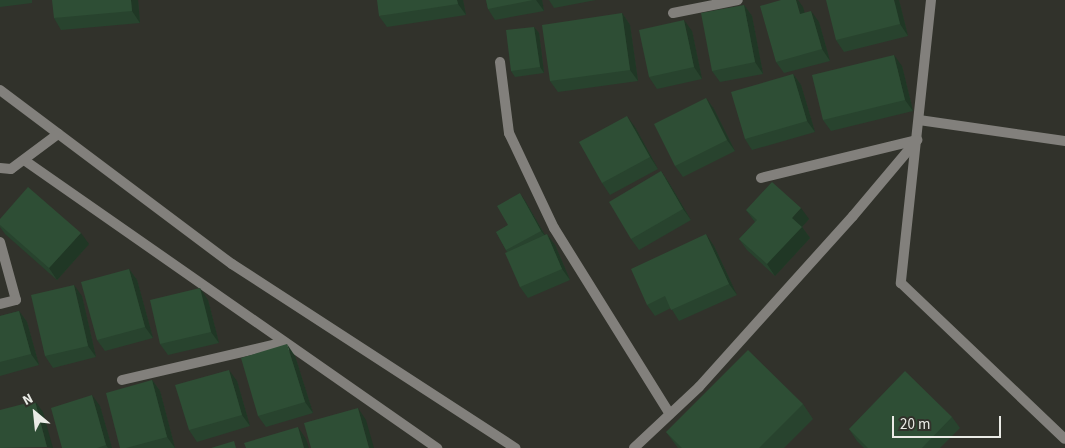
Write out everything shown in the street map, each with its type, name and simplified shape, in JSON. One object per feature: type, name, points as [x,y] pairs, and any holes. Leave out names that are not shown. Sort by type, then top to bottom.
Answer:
[{"type":"street","points":[[673,13],[738,0]]},
{"type":"street","points":[[931,0],[900,283],[1065,439]]},
{"type":"street","points":[[500,62],[509,133],[554,228],[670,414]]},
{"type":"street","points":[[0,90],[232,264],[515,448]]},
{"type":"street","points":[[919,120],[1065,141]]},
{"type":"street","points":[[0,168],[11,169],[58,134]]},
{"type":"street","points":[[634,448],[670,414],[853,216],[917,140]]},
{"type":"street","points":[[761,178],[917,140]]},
{"type":"street","points":[[24,160],[285,342],[430,446]]},
{"type":"street","points":[[0,242],[16,300],[0,304]]},
{"type":"street","points":[[122,380],[285,342]]},
{"type":"building","points":[[52,0],[131,0],[132,11],[54,18]]},
{"type":"building","points":[[377,0],[457,0],[458,4],[379,16]]},
{"type":"building","points":[[486,0],[533,0],[488,9]]},
{"type":"building","points":[[781,0],[796,0],[800,14],[811,11],[822,49],[776,62],[760,6]]},
{"type":"building","points":[[826,0],[894,0],[900,24],[836,40]]},
{"type":"building","points":[[744,5],[755,62],[712,71],[701,13]]},
{"type":"building","points":[[622,13],[630,70],[550,81],[542,25]]},
{"type":"building","points":[[684,20],[694,67],[649,77],[639,30]]},
{"type":"building","points":[[534,27],[540,67],[511,71],[506,30]]},
{"type":"building","points":[[894,55],[905,100],[823,120],[812,75]]},
{"type":"building","points":[[793,74],[807,121],[745,139],[731,92]]},
{"type":"building","points":[[706,98],[727,140],[675,166],[654,124]]},
{"type":"building","points":[[627,116],[650,157],[602,183],[579,142]]},
{"type":"building","points":[[661,171],[683,209],[631,239],[609,202]]},
{"type":"building","points":[[772,182],[801,208],[792,218],[802,227],[767,264],[739,239],[757,220],[746,210]]},
{"type":"building","points":[[28,187],[81,233],[49,268],[0,225],[0,219]]},
{"type":"building","points":[[520,193],[541,231],[506,250],[496,232],[508,225],[497,206]]},
{"type":"building","points":[[547,234],[562,269],[520,287],[505,253]]},
{"type":"building","points":[[706,234],[729,284],[671,310],[665,296],[647,305],[631,269]]},
{"type":"building","points":[[129,269],[145,327],[97,340],[81,282]]},
{"type":"building","points":[[74,285],[88,346],[45,356],[31,295]]},
{"type":"building","points":[[200,288],[211,332],[160,344],[150,300]]},
{"type":"building","points":[[19,311],[31,354],[0,362],[0,316]]},
{"type":"building","points":[[287,344],[305,402],[258,416],[241,358]]},
{"type":"building","points":[[748,350],[803,404],[759,448],[682,448],[666,432]]},
{"type":"building","points":[[229,370],[242,415],[189,430],[175,385]]},
{"type":"building","points":[[905,371],[952,417],[922,448],[868,448],[849,429]]},
{"type":"building","points":[[152,380],[167,437],[120,448],[106,393]]},
{"type":"building","points":[[92,395],[106,445],[97,448],[62,448],[51,408]]},
{"type":"building","points":[[35,401],[47,447],[0,448],[0,410]]},
{"type":"building","points":[[358,408],[369,448],[311,448],[304,423]]},
{"type":"building","points":[[298,427],[304,448],[246,448],[244,443]]},
{"type":"building","points":[[234,441],[236,448],[211,448]]}]
